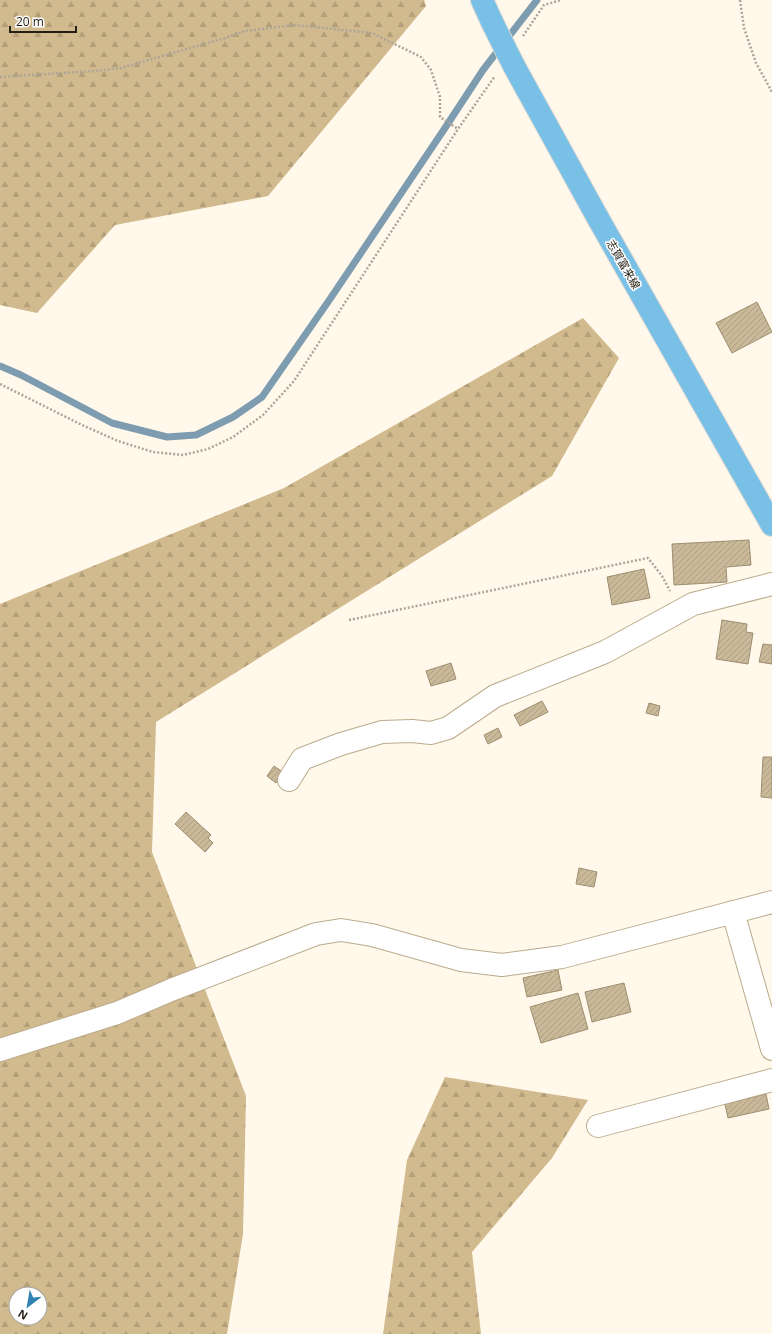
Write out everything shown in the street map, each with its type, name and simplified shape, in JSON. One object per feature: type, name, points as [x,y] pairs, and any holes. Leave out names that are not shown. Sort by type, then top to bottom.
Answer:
[{"type":"main road","name":"志賀富来線","points":[[482,0],[492,22],[506,68],[599,220],[772,525]]},
{"type":"street","points":[[289,780],[302,759],[341,744],[382,732],[412,731],[431,733],[448,728],[495,696],[605,652],[693,604],[772,584]]},
{"type":"street","points":[[0,1050],[117,1013],[171,990],[316,934],[341,930],[372,934],[461,960],[502,965],[562,957],[772,902]]},
{"type":"street","points":[[733,912],[772,1049]]},
{"type":"street","points":[[598,1126],[772,1080]]},
{"type":"path","points":[[521,37],[544,4],[561,0]]},
{"type":"path","points":[[740,0],[744,28],[756,63],[772,92]]},
{"type":"path","points":[[0,77],[121,68],[245,31],[296,25],[372,32],[421,56],[431,70],[440,97],[440,117],[458,129]]},
{"type":"path","points":[[0,384],[118,442],[153,452],[183,455],[208,449],[233,437],[263,415],[294,381],[458,129],[506,68]]},
{"type":"path","points":[[349,620],[648,558],[662,576],[679,611]]},
{"type":"green space","points":[[0,0],[424,0],[426,6],[268,196],[115,225],[37,313],[0,305]]},
{"type":"green space","points":[[583,318],[619,358],[552,476],[156,722],[152,852],[246,1096],[243,1234],[227,1334],[0,1334],[0,604],[284,488]]},
{"type":"green space","points":[[445,1077],[588,1100],[552,1158],[472,1252],[481,1334],[383,1334],[407,1160]]},
{"type":"building","points":[[757,302],[772,332],[732,353],[716,323]]},
{"type":"building","points":[[749,540],[751,565],[726,567],[727,582],[674,585],[672,544]]},
{"type":"building","points":[[644,569],[650,598],[612,605],[607,577]]},
{"type":"building","points":[[722,620],[747,624],[746,632],[753,633],[748,664],[716,659]]},
{"type":"building","points":[[763,644],[772,645],[772,664],[759,662]]},
{"type":"building","points":[[451,663],[456,679],[431,686],[426,671]]},
{"type":"building","points":[[542,701],[548,712],[520,726],[514,715]]},
{"type":"building","points":[[649,703],[660,706],[658,716],[646,713]]},
{"type":"building","points":[[498,728],[502,737],[488,744],[484,735]]},
{"type":"building","points":[[763,757],[772,757],[772,798],[761,797]]},
{"type":"building","points":[[274,766],[284,773],[276,783],[267,776]]},
{"type":"building","points":[[186,812],[211,835],[208,838],[213,843],[205,852],[175,824]]},
{"type":"building","points":[[579,868],[597,872],[594,887],[576,884]]},
{"type":"building","points":[[558,970],[562,990],[527,997],[523,978]]},
{"type":"building","points":[[624,983],[631,1012],[592,1022],[585,992]]},
{"type":"building","points":[[578,993],[588,1029],[541,1043],[530,1007]]},
{"type":"building","points":[[766,1094],[769,1109],[728,1118],[725,1104]]},
{"type":"waterway","points":[[0,366],[21,375],[112,423],[167,437],[196,435],[233,417],[262,397],[330,299],[483,70],[537,0]]}]
